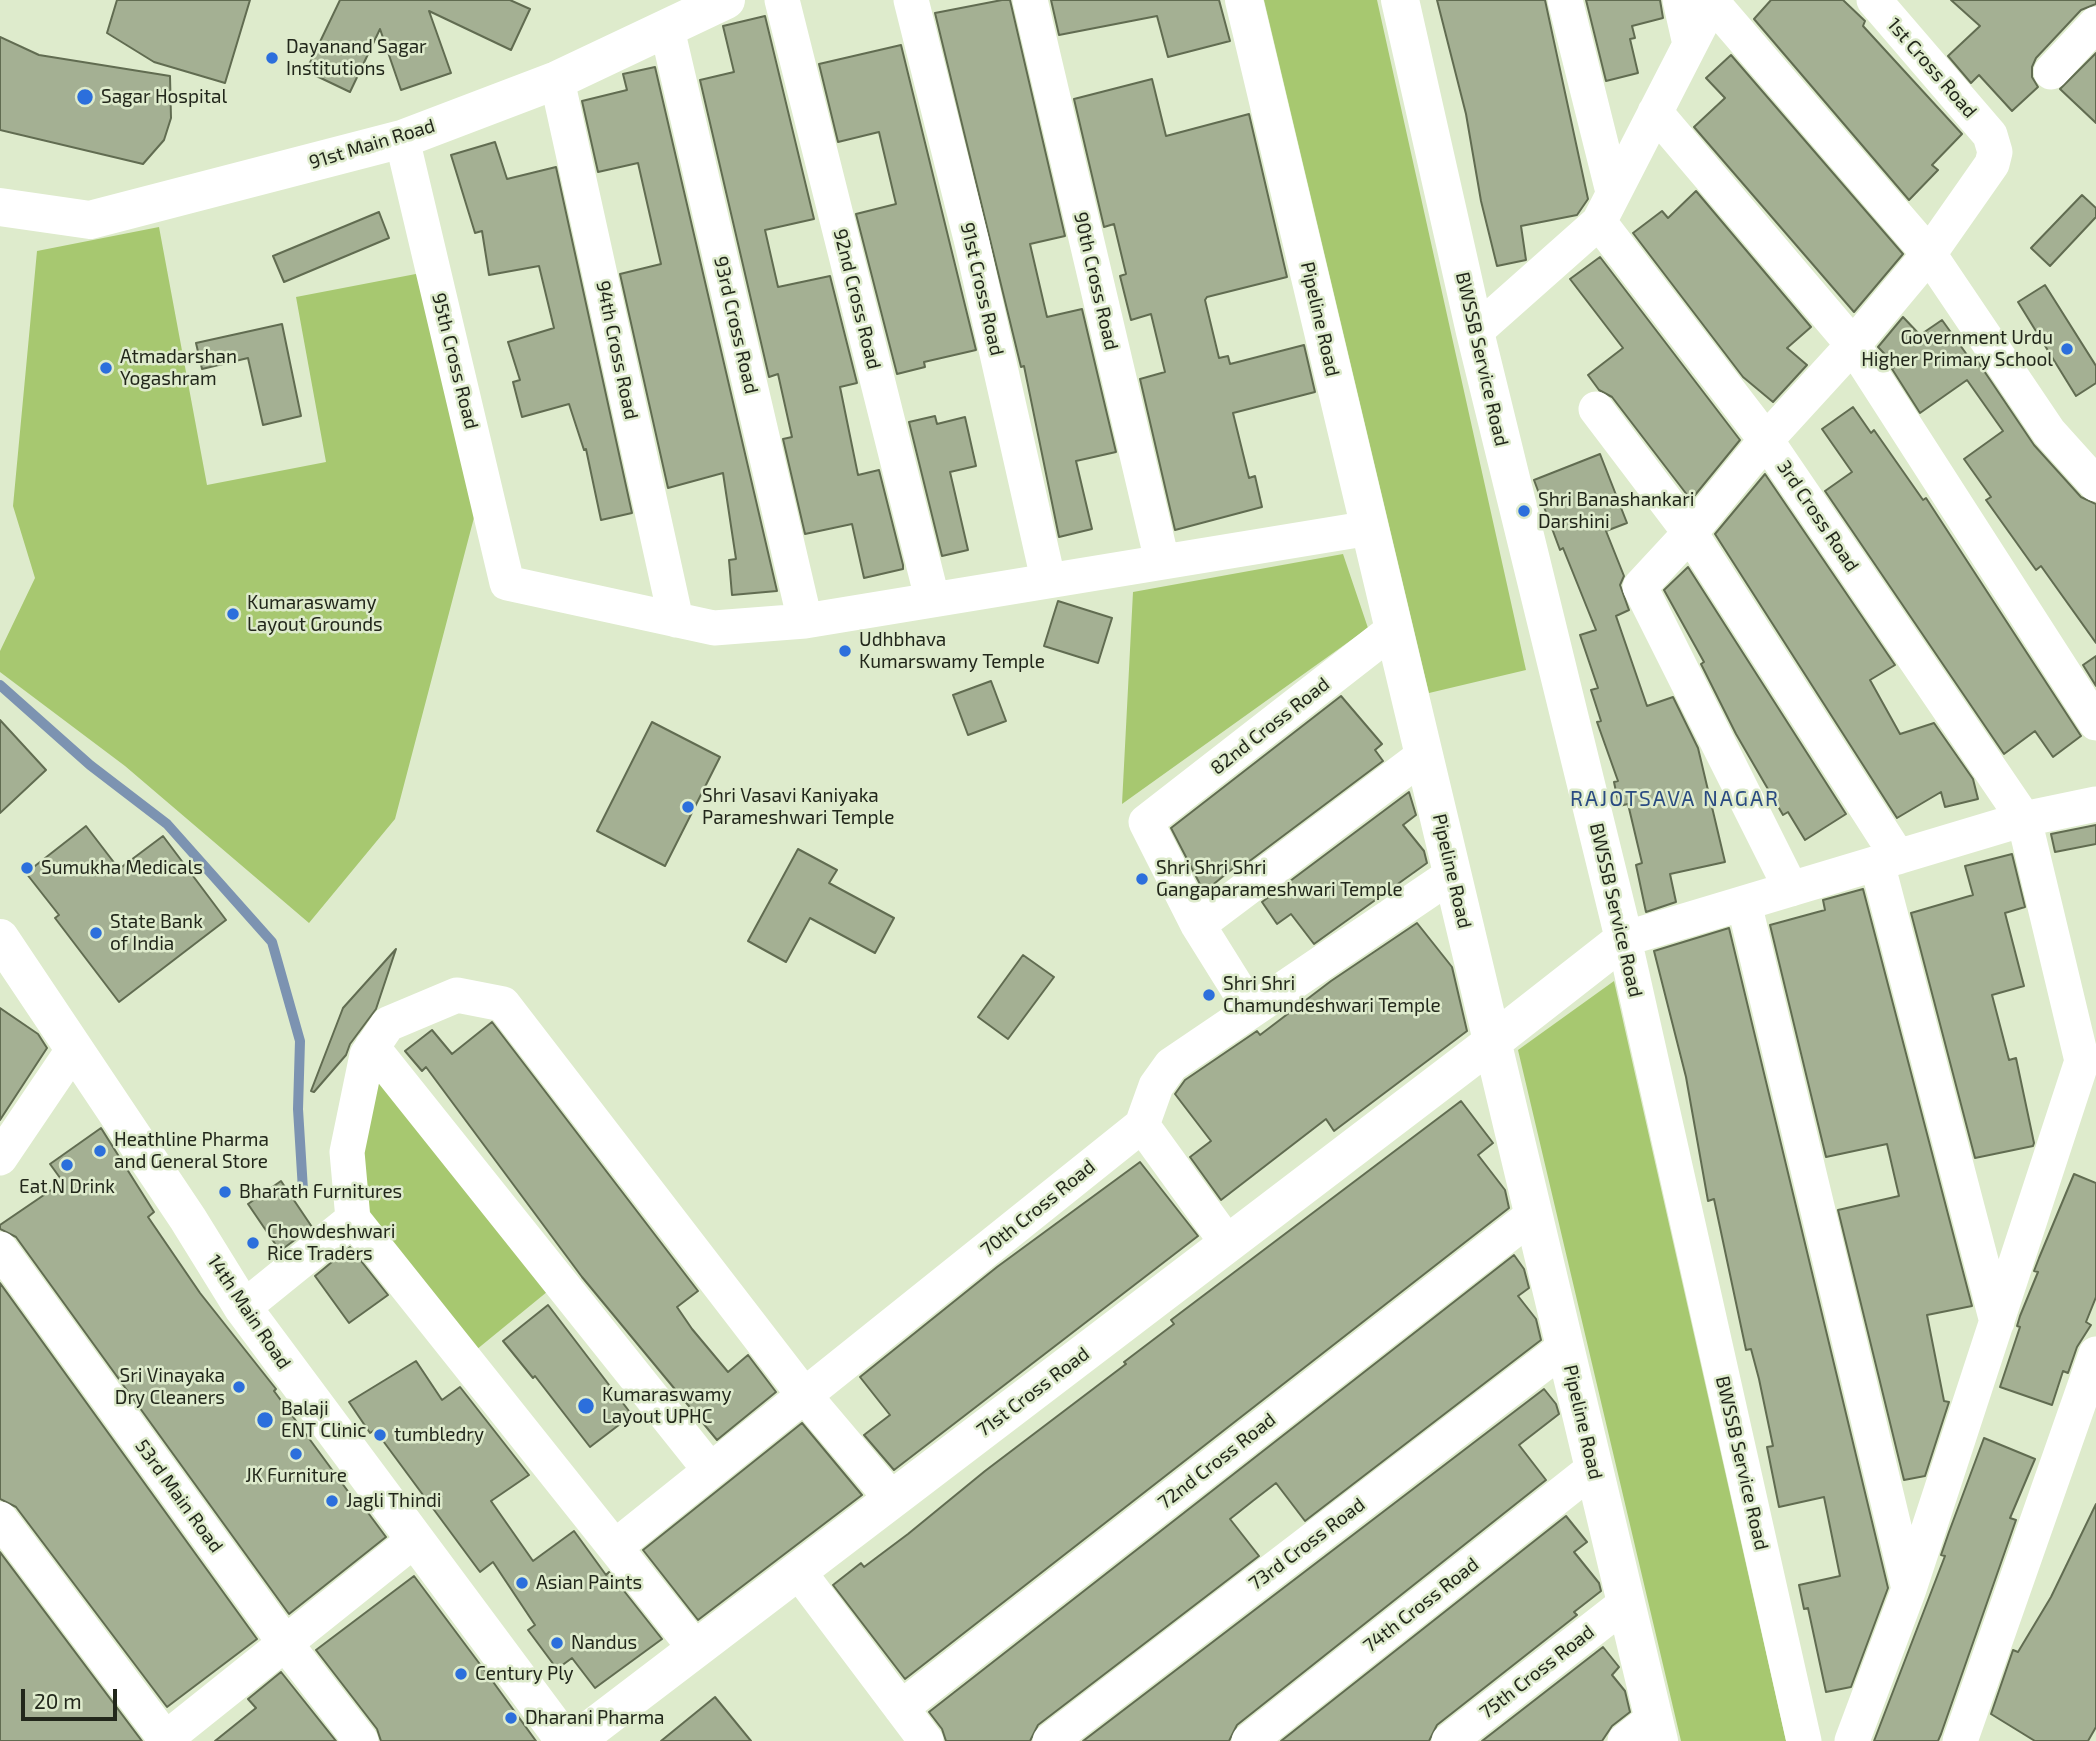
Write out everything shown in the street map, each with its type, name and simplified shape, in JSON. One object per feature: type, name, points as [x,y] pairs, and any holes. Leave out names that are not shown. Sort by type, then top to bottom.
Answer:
[{"type":"street","name":"91st Main Road","points":[[0,207],[90,220],[402,139],[557,79],[726,0]]},
{"type":"street","name":"92nd Cross Road","points":[[782,0],[932,598]]},
{"type":"street","name":"91st Cross Road","points":[[911,0],[972,243],[1048,579]]},
{"type":"street","name":"90th Cross Road","points":[[1030,0],[1162,561]]},
{"type":"street","name":"Pipeline Road","points":[[1244,0],[1626,1603],[1646,1733]]},
{"type":"street","name":"BWSSB Service Road","points":[[1400,0],[1475,332],[1624,939],[1804,1741]]},
{"type":"street","points":[[1564,0],[1606,207]]},
{"type":"street","name":"1st Cross Road","points":[[1874,0],[1990,135],[1995,152],[1992,164],[1929,254]]},
{"type":"street","points":[[1475,332],[1606,207],[1690,44],[1702,1]]},
{"type":"street","points":[[1702,1],[1929,254],[2049,432],[2096,484]]},
{"type":"street","points":[[2052,72],[2096,24]]},
{"type":"street","name":"93rd Cross Road","points":[[667,29],[805,621]]},
{"type":"street","name":"94th Cross Road","points":[[557,79],[676,620]]},
{"type":"street","points":[[1655,112],[1853,345],[2096,723]]},
{"type":"street","name":"95th Cross Road","points":[[402,139],[507,583],[676,620]]},
{"type":"street","name":"3rd Cross Road","points":[[1606,207],[2024,819]]},
{"type":"street","points":[[1791,889],[1640,587],[1690,533],[1766,440],[1853,345],[1929,254]]},
{"type":"street","points":[[1596,409],[1690,533],[1887,860],[1997,1322]]},
{"type":"street","points":[[676,620],[714,628],[805,621],[1370,528]]},
{"type":"street","name":"82nd Cross Road","points":[[1198,925],[1146,822],[1394,629]]},
{"type":"street","points":[[1251,1010],[1198,925],[1424,755]]},
{"type":"street","points":[[1624,939],[2024,819],[2096,804]]},
{"type":"street","points":[[1852,1741],[1909,1589],[2082,1061],[2024,819]]},
{"type":"street","points":[[1228,1244],[1142,1125],[1156,1086],[1171,1065],[1453,874]]},
{"type":"street","points":[[1744,903],[1909,1589]]},
{"type":"street","name":"14th Main Road","points":[[0,938],[188,1219],[243,1308],[413,1541],[565,1741]]},
{"type":"street","name":"71st Cross Road","points":[[575,1741],[1624,939]]},
{"type":"street","points":[[695,1648],[353,1219],[346,1152],[367,1055],[388,1024],[457,995],[503,1004],[804,1395],[892,1499]]},
{"type":"street","points":[[372,1047],[710,1470]]},
{"type":"street","points":[[0,1158],[73,1050]]},
{"type":"street","name":"70th Cross Road","points":[[615,1547],[1142,1125]]},
{"type":"street","name":"72nd Cross Road","points":[[901,1708],[1533,1215]]},
{"type":"street","points":[[243,1308],[353,1219]]},
{"type":"street","name":"53rd Main Road","points":[[0,1249],[285,1643],[361,1741]]},
{"type":"street","name":"73rd Cross Road","points":[[1050,1741],[1565,1347]]},
{"type":"street","points":[[1960,1741],[2096,1354]]},
{"type":"street","name":"74th Cross Road","points":[[1249,1741],[1594,1468]]},
{"type":"street","points":[[0,1519],[165,1740],[413,1541]]},
{"type":"street","points":[[798,1571],[926,1741]]},
{"type":"street","name":"75th Cross Road","points":[[1449,1741],[1626,1603]]},
{"type":"green space","points":[[1264,0],[1377,0],[1526,670],[1429,693]]},
{"type":"green space","name":"Kumaraswamy Layout Grounds","points":[[159,227],[207,485],[326,462],[296,297],[421,273],[476,510],[395,819],[309,923],[125,766],[0,672],[0,651],[35,578],[13,506],[37,251]]},
{"type":"green space","points":[[1343,554],[1368,628],[1122,804],[1133,592]]},
{"type":"green space","points":[[1614,981],[1786,1741],[1681,1741],[1518,1050]]},
{"type":"green space","points":[[376,1062],[553,1287],[476,1350],[365,1212],[358,1156]]},
{"type":"building","points":[[117,0],[250,0],[225,83],[154,62],[107,33]]},
{"type":"building","points":[[340,0],[510,0],[530,9],[511,50],[429,11],[451,73],[401,90],[380,29],[350,92],[306,71]]},
{"type":"building","points":[[1010,0],[1065,236],[1030,244],[1047,317],[1082,309],[1116,452],[1076,461],[1092,529],[1059,537],[1024,366],[1021,367],[935,13]]},
{"type":"building","points":[[1051,0],[1219,0],[1230,41],[1168,57],[1157,16],[1059,35]]},
{"type":"building","points":[[1437,0],[1545,0],[1588,199],[1577,215],[1521,226],[1526,260],[1497,266],[1481,201],[1466,114]]},
{"type":"building","points":[[1586,0],[1660,0],[1663,18],[1632,26],[1635,38],[1630,39],[1638,73],[1606,81]]},
{"type":"building","points":[[1771,0],[1843,0],[1865,21],[1863,26],[1962,134],[1932,165],[1938,170],[1909,200],[1754,19]]},
{"type":"building","points":[[1951,0],[2096,0],[2096,4],[2081,10],[2036,58],[2032,77],[2038,87],[2012,111],[1979,75],[1971,83],[1948,56],[1980,26]]},
{"type":"building","points":[[765,16],[814,219],[765,230],[778,287],[830,276],[857,383],[840,387],[858,475],[879,470],[903,565],[903,569],[864,578],[852,524],[805,534],[783,439],[792,437],[778,374],[769,377],[700,80],[734,72],[723,26]]},
{"type":"building","name":"Sagar Hospital","points":[[0,37],[39,55],[170,76],[171,118],[164,140],[143,164],[0,130]]},
{"type":"building","points":[[901,45],[976,350],[924,362],[925,367],[897,374],[856,214],[896,204],[879,132],[838,142],[819,64]]},
{"type":"building","points":[[2096,53],[2096,123],[2060,89]]},
{"type":"building","points":[[1731,55],[1903,254],[1854,312],[1694,127],[1725,98],[1706,78]]},
{"type":"building","points":[[655,67],[777,591],[732,595],[729,560],[736,559],[723,473],[668,488],[620,274],[661,264],[638,163],[598,172],[582,101],[627,90],[623,74]]},
{"type":"building","points":[[1152,79],[1166,136],[1249,114],[1287,277],[1207,297],[1205,300],[1219,358],[1228,356],[1230,364],[1304,345],[1315,392],[1233,413],[1249,478],[1255,476],[1262,507],[1175,530],[1140,379],[1165,372],[1151,314],[1131,320],[1120,276],[1126,274],[1114,224],[1104,227],[1074,99]]},
{"type":"building","points":[[495,142],[507,179],[556,167],[632,513],[601,520],[586,449],[584,450],[569,404],[522,417],[513,382],[520,380],[508,342],[554,328],[539,266],[489,275],[482,231],[475,233],[451,155]]},
{"type":"building","points":[[1696,191],[1811,327],[1787,348],[1807,365],[1773,402],[1743,377],[1633,233],[1662,211],[1668,218]]},
{"type":"building","points":[[2082,195],[2096,208],[2096,217],[2050,266],[2031,248]]},
{"type":"building","points":[[379,212],[389,238],[284,282],[273,256]]},
{"type":"building","points":[[1600,257],[1740,440],[1691,500],[1612,397],[1599,390],[1588,375],[1623,348],[1570,279]]},
{"type":"building","points":[[2045,285],[2096,366],[2096,383],[2076,396],[2018,302]]},
{"type":"building","points":[[1903,317],[1920,335],[1942,320],[1970,359],[1974,356],[2034,445],[2081,497],[2096,504],[2096,643],[2041,566],[2036,570],[1986,500],[1991,497],[1964,459],[2003,431],[1967,380],[1920,413],[1892,369],[1896,366],[1878,347]]},
{"type":"building","points":[[282,324],[301,416],[263,425],[248,358],[202,369],[196,343]]},
{"type":"building","points":[[1853,407],[1871,433],[1874,430],[1923,500],[1926,498],[2081,736],[2053,757],[2035,731],[2004,754],[1825,491],[1852,472],[1822,429]]},
{"type":"building","points":[[935,416],[937,424],[965,417],[976,466],[950,472],[968,550],[942,556],[909,422]]},
{"type":"building","points":[[1600,454],[1627,523],[1606,531],[1624,576],[1620,585],[1629,610],[1616,616],[1647,706],[1673,697],[1698,748],[1725,862],[1670,874],[1676,902],[1646,912],[1636,865],[1642,863],[1628,804],[1619,806],[1614,782],[1618,781],[1597,722],[1601,721],[1591,690],[1598,688],[1580,635],[1596,630],[1563,548],[1560,550],[1534,480]]},
{"type":"building","points":[[1765,474],[1895,665],[1870,680],[1900,734],[1934,723],[1973,779],[1978,799],[1945,807],[1941,792],[1897,818],[1715,534]]},
{"type":"building","points":[[1688,567],[1846,814],[1805,840],[1788,812],[1783,815],[1736,734],[1701,664],[1704,662],[1664,590]]},
{"type":"building","points":[[1058,601],[1112,618],[1098,663],[1044,646]]},
{"type":"building","points":[[2096,656],[2096,686],[2083,665]]},
{"type":"building","points":[[991,681],[1006,721],[968,735],[953,695]]},
{"type":"building","points":[[1341,696],[1382,744],[1375,750],[1383,761],[1239,869],[1237,865],[1204,892],[1171,828]]},
{"type":"building","points":[[0,720],[46,770],[0,813]]},
{"type":"building","points":[[652,722],[720,757],[665,866],[597,831]]},
{"type":"building","points":[[1409,792],[1416,815],[1403,825],[1424,851],[1427,863],[1314,944],[1291,914],[1277,924],[1262,902]]},
{"type":"building","points":[[2096,825],[2096,844],[2055,852],[2051,834]]},
{"type":"building","points":[[86,826],[119,869],[163,836],[226,920],[119,1002],[55,918],[59,915],[26,873]]},
{"type":"building","points":[[798,849],[837,870],[829,883],[894,918],[875,953],[810,918],[786,962],[748,941]]},
{"type":"building","points":[[2012,854],[2025,907],[2005,913],[2024,986],[1992,995],[2009,1060],[2016,1058],[2034,1143],[2033,1146],[1975,1158],[1911,913],[1973,895],[1965,866]]},
{"type":"building","points":[[1863,889],[1972,1306],[1927,1315],[1944,1401],[1949,1402],[1925,1476],[1904,1480],[1838,1210],[1899,1196],[1887,1144],[1826,1157],[1770,925],[1825,910],[1823,900]]},
{"type":"building","points":[[1417,923],[1452,967],[1467,1031],[1334,1131],[1326,1119],[1221,1200],[1190,1157],[1211,1141],[1175,1094],[1185,1080],[1257,1031],[1260,1035],[1331,981]]},
{"type":"building","points":[[1729,928],[1888,1588],[1851,1687],[1826,1692],[1808,1608],[1804,1609],[1799,1585],[1840,1576],[1824,1497],[1779,1507],[1767,1447],[1773,1446],[1759,1379],[1751,1349],[1746,1350],[1714,1199],[1708,1201],[1686,1077],[1654,951]]},
{"type":"building","points":[[396,949],[376,1009],[350,1044],[346,1055],[314,1092],[311,1091],[343,1008]]},
{"type":"building","points":[[1023,955],[1054,977],[1008,1039],[978,1017]]},
{"type":"building","points":[[0,1008],[38,1034],[47,1048],[0,1120]]},
{"type":"building","points":[[492,1022],[698,1291],[677,1307],[692,1329],[728,1372],[748,1355],[776,1392],[717,1440],[582,1277],[426,1067],[422,1071],[405,1051],[432,1030],[452,1054]]},
{"type":"building","points":[[1461,1101],[1493,1143],[1478,1155],[1505,1190],[1509,1208],[905,1679],[833,1585],[861,1563],[864,1567],[908,1534],[985,1471],[1126,1364],[1124,1362],[1174,1324],[1171,1320]]},
{"type":"building","points":[[101,1128],[154,1212],[148,1217],[200,1293],[276,1389],[274,1391],[361,1509],[363,1506],[386,1537],[289,1614],[16,1237],[0,1229],[0,1225],[63,1182],[50,1164]]},
{"type":"building","points":[[1140,1162],[1198,1236],[894,1470],[864,1435],[890,1415],[860,1377],[997,1267]]},
{"type":"building","points":[[2074,1174],[2096,1183],[2096,1297],[2086,1322],[2091,1325],[2077,1347],[2068,1373],[2063,1371],[2052,1405],[2000,1387],[2020,1327],[2017,1326],[2020,1316],[2038,1272],[2034,1271]]},
{"type":"building","points":[[281,1181],[312,1227],[280,1251],[248,1204]]},
{"type":"building","points":[[350,1247],[388,1295],[349,1323],[315,1276]]},
{"type":"building","points":[[1514,1255],[1524,1269],[1529,1288],[1518,1296],[1536,1319],[1541,1340],[1305,1521],[1276,1483],[1254,1500],[1230,1519],[1259,1556],[1038,1725],[1030,1741],[946,1741],[942,1729],[929,1712]]},
{"type":"building","points":[[0,1283],[257,1639],[167,1707],[16,1507],[0,1499]]},
{"type":"building","points":[[548,1305],[632,1415],[590,1447],[535,1376],[533,1378],[503,1341]]},
{"type":"building","points":[[416,1361],[442,1400],[460,1387],[529,1475],[491,1501],[533,1561],[574,1531],[606,1575],[609,1572],[662,1639],[595,1688],[572,1658],[557,1669],[528,1630],[535,1625],[493,1562],[480,1572],[375,1430],[370,1433],[349,1402]]},
{"type":"building","points":[[1544,1389],[1556,1404],[1559,1414],[1519,1445],[1546,1480],[1237,1725],[1229,1741],[1083,1741]]},
{"type":"building","points":[[802,1423],[862,1495],[698,1620],[643,1550]]},
{"type":"building","points":[[1984,1438],[2035,1459],[2010,1518],[2016,1520],[1941,1734],[1938,1741],[1874,1741],[1945,1556],[1941,1555]]},
{"type":"building","points":[[2096,1504],[2096,1727],[2088,1741],[2035,1741],[1991,1714],[2013,1650],[2018,1652],[2051,1597]]},
{"type":"building","points":[[1566,1516],[1587,1542],[1574,1552],[1599,1583],[1601,1591],[1574,1612],[1577,1615],[1437,1725],[1429,1741],[1281,1741]]},
{"type":"building","points":[[0,1552],[142,1741],[0,1741]]},
{"type":"building","points":[[414,1576],[536,1741],[381,1741],[377,1729],[316,1650]]},
{"type":"building","points":[[1603,1647],[1619,1667],[1612,1675],[1625,1691],[1630,1712],[1612,1726],[1602,1741],[1482,1741]]},
{"type":"building","points":[[281,1672],[336,1741],[215,1741],[256,1708],[248,1699]]},
{"type":"building","points":[[715,1697],[751,1741],[661,1741]]},
{"type":"waterway","points":[[0,685],[90,765],[167,824],[272,942],[300,1041],[298,1109],[303,1190]]},
{"type":"place","name":"Dayanand Sagar Institutions","points":[[272,58]]},
{"type":"place","name":"Sagar Hospital","points":[[85,97]]},
{"type":"place","name":"Government Urdu Higher Primary School","points":[[2067,349]]},
{"type":"place","name":"Atmadarshan Yogashram","points":[[106,368]]},
{"type":"place","name":"Shri Banashankari Darshini","points":[[1524,511]]},
{"type":"place","name":"Kumaraswamy Layout Grounds","points":[[233,614]]},
{"type":"place","name":"Udhbhava Kumarswamy Temple","points":[[845,651]]},
{"type":"place","name":"Shri Vasavi Kaniyaka Parameshwari Temple","points":[[688,807]]},
{"type":"place","name":"Sumukha Medicals","points":[[27,868]]},
{"type":"place","name":"Shri Shri Shri Gangaparameshwari Temple","points":[[1142,879]]},
{"type":"place","name":"State Bank of India","points":[[96,933]]},
{"type":"place","name":"Shri Shri Chamundeshwari Temple","points":[[1209,995]]},
{"type":"place","name":"Heathline Pharma and General Store","points":[[100,1151]]},
{"type":"place","name":"Eat N Drink","points":[[67,1165]]},
{"type":"place","name":"Bharath Furnitures","points":[[225,1192]]},
{"type":"place","name":"Chowdeshwari Rice Traders","points":[[253,1243]]},
{"type":"place","name":"Sri Vinayaka Dry Cleaners","points":[[239,1387]]},
{"type":"place","name":"Kumaraswamy Layout UPHC","points":[[586,1406]]},
{"type":"place","name":"Balaji ENT Clinic","points":[[265,1420]]},
{"type":"place","name":"tumbledry","points":[[380,1435]]},
{"type":"place","name":"JK Furniture","points":[[296,1454]]},
{"type":"place","name":"Jagli Thindi","points":[[332,1501]]},
{"type":"place","name":"Asian Paints","points":[[522,1583]]},
{"type":"place","name":"Nandus","points":[[557,1643]]},
{"type":"place","name":"Century Ply","points":[[461,1674]]},
{"type":"place","name":"Dharani Pharma","points":[[511,1718]]},
{"type":"district","name":"RAJOTSAVA NAGAR","points":[[1675,799]]}]
